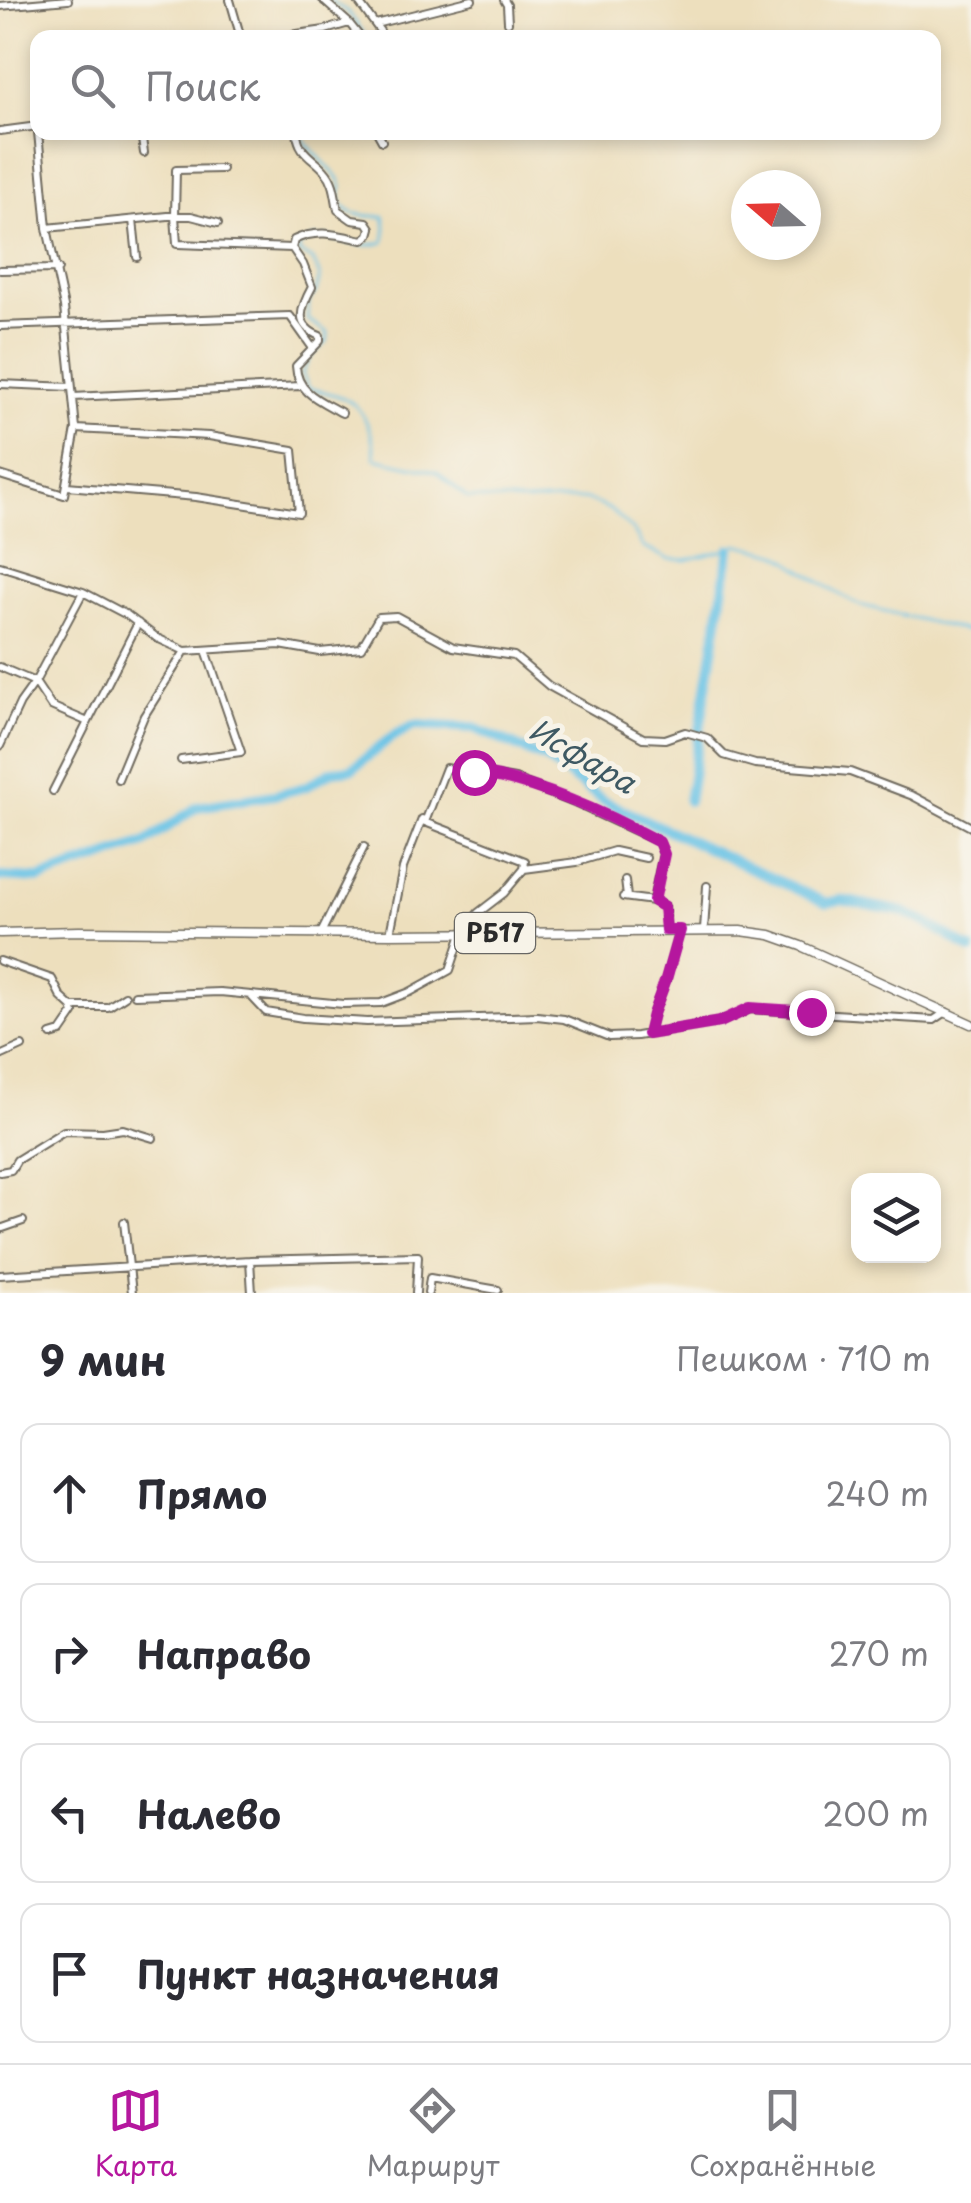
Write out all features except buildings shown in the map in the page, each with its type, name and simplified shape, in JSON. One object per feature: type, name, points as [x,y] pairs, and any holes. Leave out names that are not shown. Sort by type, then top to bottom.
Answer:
[{"type":"main road","name":"РБ17","points":[[0,933],[741,931],[770,935],[801,946],[971,1024]]},
{"type":"street","points":[[0,6],[68,0]]},
{"type":"street","points":[[230,0],[239,30]]},
{"type":"street","points":[[323,0],[355,30]]},
{"type":"street","points":[[356,0],[378,30]]},
{"type":"street","points":[[375,24],[472,0]]},
{"type":"street","points":[[504,0],[508,22]]},
{"type":"street","points":[[326,30],[350,23]]},
{"type":"street","points":[[0,131],[30,129]]},
{"type":"street","points":[[0,475],[64,495],[76,429],[64,307],[47,228],[39,140]]},
{"type":"street","points":[[142,140],[144,154]]},
{"type":"street","points":[[298,140],[334,184],[338,210],[352,220],[368,222],[371,228],[363,240],[319,232],[294,240],[292,248],[312,288],[302,309],[302,324],[307,332],[320,336],[320,341],[296,366],[297,378],[314,397],[342,412]]},
{"type":"street","points":[[222,169],[176,170],[177,244],[292,248]]},
{"type":"street","points":[[47,228],[175,216],[218,223]]},
{"type":"street","points":[[133,220],[137,257]]},
{"type":"street","points":[[0,270],[58,269]]},
{"type":"street","points":[[0,326],[290,316],[312,348]]},
{"type":"street","points":[[0,384],[71,387]]},
{"type":"street","points":[[73,397],[301,386]]},
{"type":"street","points":[[67,486],[196,497],[299,513],[293,450],[209,436],[76,429]]},
{"type":"street","points":[[0,566],[83,592],[185,652],[280,646],[320,652],[361,648],[378,617],[396,616],[452,646],[514,656],[550,686],[643,738],[665,738],[685,732],[707,738],[724,755],[755,764],[850,772],[913,796],[971,827]]},
{"type":"street","points":[[0,746],[83,592]]},
{"type":"street","points":[[53,791],[138,623]]},
{"type":"street","points":[[181,760],[241,752],[206,650]]},
{"type":"street","points":[[118,779],[144,716],[185,652]]},
{"type":"street","points":[[0,666],[36,682],[51,706],[88,722]]},
{"type":"street","points":[[0,720],[9,724]]},
{"type":"street","points":[[425,822],[446,768],[515,779],[659,842],[664,854],[654,901]]},
{"type":"street","points":[[135,995],[220,992],[342,1004],[381,1003],[450,970],[462,934],[478,913],[504,894],[524,869],[524,861],[422,819],[403,868],[390,934]]},
{"type":"street","points":[[321,933],[364,847]]},
{"type":"street","points":[[524,869],[542,869],[614,851],[646,858]]},
{"type":"street","points":[[626,880],[625,897],[654,901],[664,907],[666,930]]},
{"type":"street","points":[[704,930],[707,886]]},
{"type":"street","points":[[648,1034],[680,930]]},
{"type":"street","points":[[0,961],[52,979],[61,997],[72,1007],[74,1013],[61,1032],[51,1034]]},
{"type":"street","points":[[72,1007],[108,1007],[125,996]]},
{"type":"street","points":[[251,996],[266,1012],[303,1018],[367,1022],[538,1016],[564,1019],[609,1037],[720,1022],[750,1008],[934,1020],[946,1012]]},
{"type":"street","points":[[0,1056],[22,1046]]},
{"type":"street","points":[[0,1172],[10,1170],[17,1160],[64,1131],[123,1129],[153,1138]]},
{"type":"street","points":[[0,1229],[24,1221]]},
{"type":"street","points":[[124,1222],[132,1293]]},
{"type":"street","points":[[0,1275],[250,1260],[418,1256],[416,1293]]},
{"type":"street","points":[[250,1260],[252,1293]]},
{"type":"street","points":[[428,1293],[430,1278],[498,1290]]},
{"type":"waterway","points":[[329,0],[349,13],[361,30]]},
{"type":"waterway","points":[[304,140],[338,178],[345,208],[359,215],[384,216],[384,242],[361,245],[324,237]]},
{"type":"waterway","points":[[316,237],[300,245],[298,252],[313,260],[320,276],[316,292],[309,300],[307,319],[328,333],[327,341],[311,356],[302,373],[308,388],[355,405],[365,418],[375,458],[437,472],[467,498],[526,502],[585,499],[609,509],[633,530],[643,547],[668,559],[686,560],[737,544],[778,554],[860,605],[971,632]]},
{"type":"waterway","points":[[688,801],[730,549]]},
{"type":"waterway","name":"Исфара","points":[[0,877],[39,879],[145,843],[197,807],[305,787],[332,771],[352,769],[414,725],[474,728],[545,759],[604,801],[826,903],[841,900],[904,912],[971,950]]},
{"type":"route","points":[[474,772],[515,779],[659,842],[664,854],[654,901],[664,907],[666,930],[680,930],[648,1034],[720,1022],[750,1008],[811,1012]]}]
